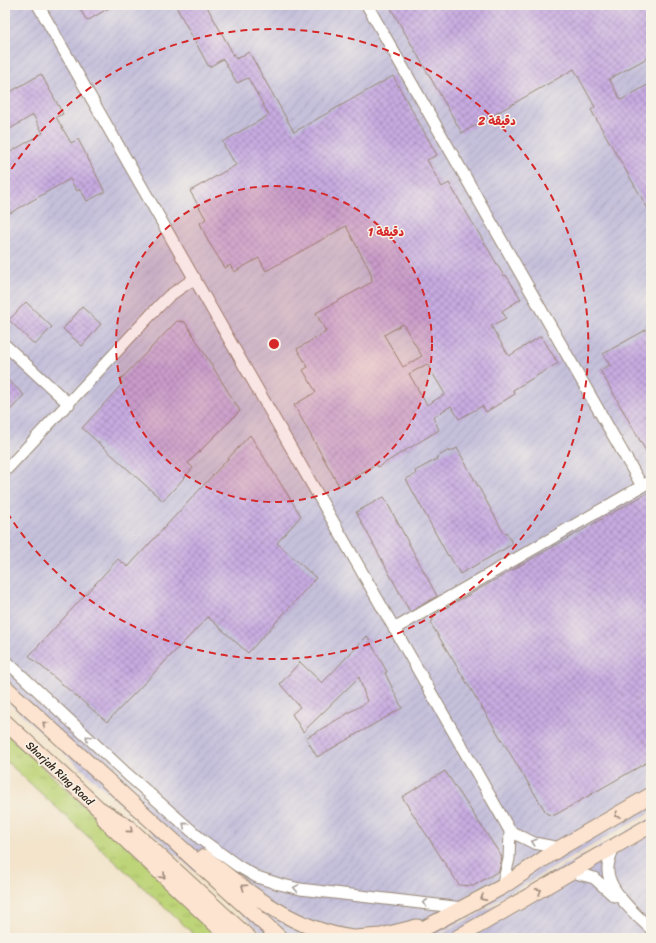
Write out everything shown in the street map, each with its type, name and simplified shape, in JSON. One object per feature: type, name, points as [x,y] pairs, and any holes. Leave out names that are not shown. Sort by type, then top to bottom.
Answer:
[{"type":"street","points":[[38,5],[510,831],[509,859],[502,887]]},
{"type":"street","points":[[367,5],[647,483],[394,629]]},
{"type":"street","points":[[5,471],[159,306],[173,293],[195,278]]},
{"type":"street","points":[[5,345],[69,404]]},
{"type":"street","points":[[5,660],[185,825],[221,854],[257,877],[300,889],[464,908]]},
{"type":"street","points":[[5,687],[280,938]]},
{"type":"street","name":"Sharjah Ring Road","points":[[5,722],[98,808]]},
{"type":"street","points":[[115,788],[144,807],[228,876],[275,908],[313,929],[332,936],[354,938],[381,936],[411,929],[444,918]]},
{"type":"street","points":[[406,938],[502,887],[560,848],[651,795]]},
{"type":"street","points":[[98,808],[112,827],[230,938]]},
{"type":"street","points":[[98,808],[129,828],[249,938]]},
{"type":"street","points":[[457,938],[468,933],[651,825]]},
{"type":"street","points":[[510,831],[534,843],[560,848]]},
{"type":"street","points":[[614,847],[608,866],[609,878],[627,906],[651,929]]},
{"type":"street","points":[[572,872],[594,878],[606,887],[619,902],[627,906]]},
{"type":"shaded area","points":[[5,5],[651,5],[651,812],[431,938],[268,938],[5,699]]},
{"type":"shaded area","points":[[651,818],[651,938],[434,938]]},
{"type":"green space","points":[[5,733],[228,938],[198,938],[5,760]]},
{"type":"building","points":[[78,5],[114,5],[87,21]]},
{"type":"building","points":[[175,5],[206,5],[236,59],[249,52],[294,132],[393,76],[437,155],[427,160],[442,187],[449,183],[504,276],[506,275],[521,299],[502,311],[506,318],[491,326],[509,356],[541,336],[558,363],[513,390],[515,394],[486,412],[482,406],[459,419],[451,406],[433,417],[439,430],[378,467],[376,464],[339,486],[294,405],[316,392],[303,370],[308,367],[297,349],[326,332],[316,313],[372,282],[371,273],[346,226],[266,271],[259,258],[234,272],[230,265],[225,268],[208,241],[200,223],[206,219],[190,191],[236,165],[222,142],[269,115],[248,78],[237,83],[223,59],[209,67]],"holes":[[[403,324],[422,356],[403,367],[384,335]],[[427,364],[445,394],[427,405],[409,374]]]},
{"type":"building","points":[[389,5],[651,5],[651,56],[609,79],[621,100],[651,83],[651,214],[591,110],[595,107],[574,69],[462,133]]},
{"type":"building","points":[[41,74],[63,114],[56,117],[71,143],[78,139],[105,192],[87,201],[80,189],[77,191],[70,179],[5,216],[5,155],[43,133],[33,115],[5,132],[5,95]]},
{"type":"building","points":[[26,302],[52,327],[35,345],[9,320]]},
{"type":"building","points":[[82,307],[101,324],[82,346],[63,329]]},
{"type":"building","points":[[177,321],[185,322],[240,411],[188,463],[193,468],[163,501],[82,428],[123,383],[120,380]]},
{"type":"building","points":[[651,327],[651,460],[600,370],[610,365],[603,354]]},
{"type":"building","points":[[5,377],[24,395],[5,416]]},
{"type":"building","points":[[250,435],[301,516],[277,543],[316,578],[248,653],[208,617],[107,722],[29,656],[118,559],[128,567]]},
{"type":"building","points":[[457,448],[504,533],[506,532],[513,544],[460,574],[449,555],[448,556],[406,479],[416,474],[415,471],[437,459],[436,458],[449,450],[450,452]]},
{"type":"building","points":[[651,491],[651,760],[555,815],[547,814],[431,624],[435,614]]},
{"type":"building","points":[[384,497],[437,596],[410,612],[356,512]]},
{"type":"building","points":[[367,636],[387,672],[385,673],[402,708],[317,757],[306,738],[367,702],[359,677],[303,732],[292,714],[300,707],[280,684],[300,662],[322,683]]},
{"type":"building","points":[[445,771],[502,857],[499,871],[473,886],[459,885],[402,797]]}]
